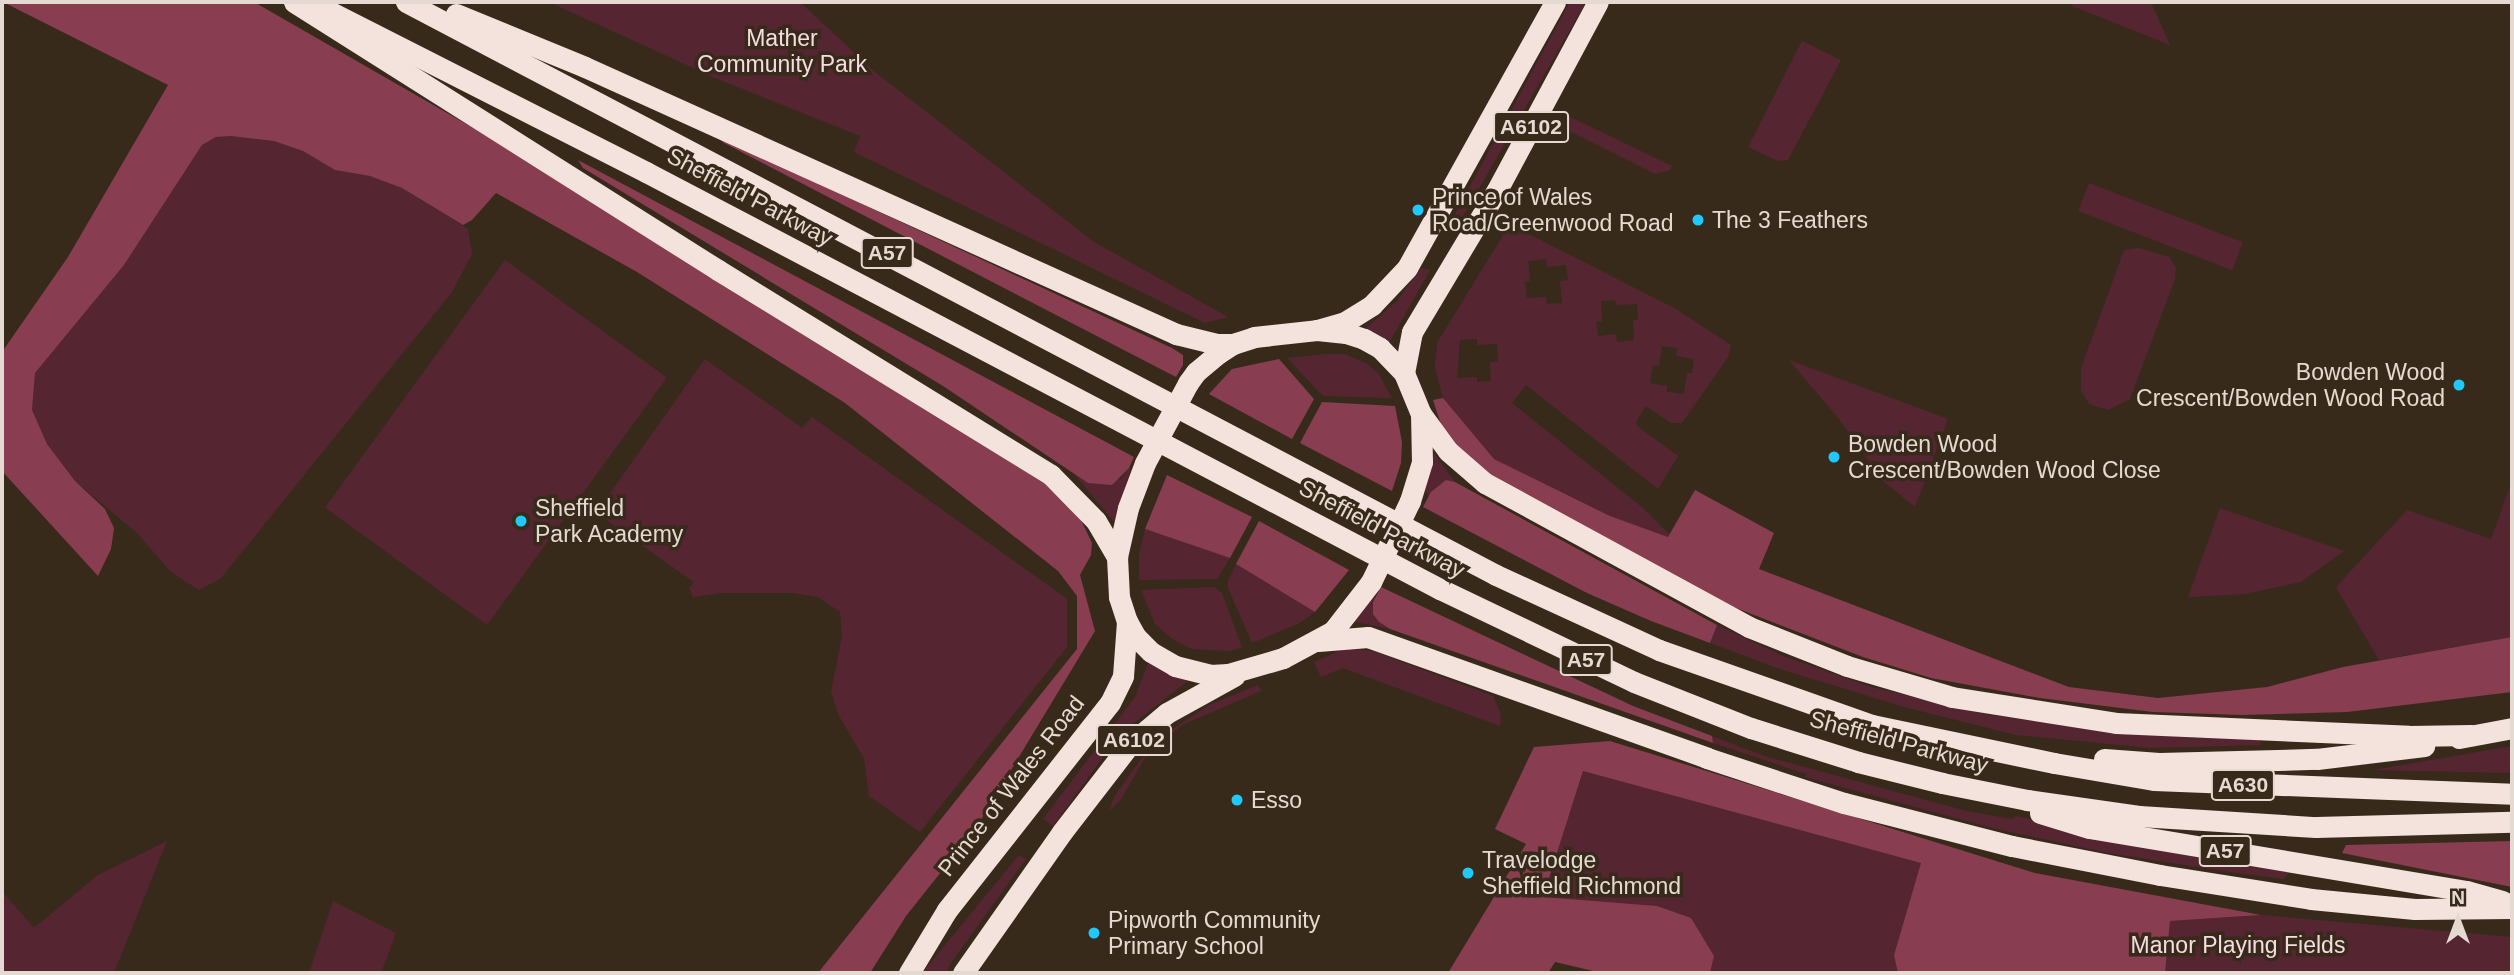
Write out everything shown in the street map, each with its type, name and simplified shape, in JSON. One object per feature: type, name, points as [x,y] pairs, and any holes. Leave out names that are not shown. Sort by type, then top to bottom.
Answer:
[{"type":"highway","points":[[294,2],[718,270],[1051,475],[1096,521],[1117,557]]},
{"type":"highway","name":"Sheffield Parkway","points":[[311,2],[563,129],[1535,637],[1634,682],[1751,728],[1858,762],[1942,783],[2027,800],[2138,816],[2241,824],[2391,828],[2512,822]]},
{"type":"highway","name":"Sheffield Parkway","points":[[406,2],[1551,601],[1659,650],[1872,725],[1976,748],[2154,780],[2512,794]]},
{"type":"highway","points":[[425,2],[585,66],[1176,334],[1217,344],[1233,344]]},
{"type":"highway","name":"A6102","points":[[1317,330],[1345,321],[1372,305],[1408,268],[1555,2]]},
{"type":"highway","name":"A6102","points":[[1404,373],[1412,332],[1497,190],[1598,2]]},
{"type":"highway","name":"A6102","points":[[1317,330],[1346,333],[1380,348],[1404,373],[1420,414],[1422,462],[1410,500],[1371,582],[1340,622],[1318,641],[1283,658],[1245,670],[1210,674],[1175,666],[1151,652],[1127,621],[1119,597],[1117,557],[1128,508],[1145,463],[1188,383],[1206,363],[1233,344],[1286,331],[1317,330]]},
{"type":"highway","points":[[1420,414],[1448,451],[1485,483],[1749,627],[1847,666],[1952,697],[2116,723],[2398,736],[2471,735]]},
{"type":"highway","name":"Prince of Wales Road","points":[[909,973],[947,911],[1110,703],[1123,676],[1127,621]]},
{"type":"highway","points":[[1318,641],[1368,637],[1707,758],[1844,803],[2011,846],[2160,875],[2311,899],[2415,909],[2512,905]]},
{"type":"highway","name":"A6102","points":[[963,973],[1062,832],[1130,744],[1167,713],[1245,670]]},
{"type":"highway","name":"A57","points":[[1976,748],[2159,763],[2317,759],[2414,748],[2512,728]]},
{"type":"highway","name":"A57","points":[[1942,783],[2089,828],[2467,891],[2512,905]]},
{"type":"green space","name":"Mather Community Park","points":[[549,2],[800,2],[875,72],[1094,242],[1228,317],[1205,323],[854,152],[860,136],[713,77]]},
{"type":"green space","points":[[1570,2],[1586,2],[1462,218],[1455,214]]},
{"type":"green space","points":[[2073,2],[2151,2],[2170,45],[2072,6]]},
{"type":"green space","points":[[1802,41],[1841,60],[1788,160],[1778,161],[1748,147]]},
{"type":"green space","points":[[1560,112],[1672,166],[1670,170],[1655,174],[1549,121]]},
{"type":"green space","points":[[216,137],[274,141],[303,151],[335,170],[370,176],[402,188],[468,229],[472,254],[452,292],[221,578],[199,590],[171,572],[138,534],[75,481],[47,444],[32,410],[35,373],[124,265],[202,145]]},
{"type":"green space","points":[[2089,183],[2243,242],[2232,270],[2078,211]]},
{"type":"green space","points":[[1521,230],[1676,309],[1731,345],[1728,357],[1682,423],[1671,423],[1646,406],[1636,422],[1637,426],[1678,456],[1658,489],[1526,385],[1512,403],[1643,508],[1669,534],[1668,537],[1610,516],[1494,459],[1443,398],[1435,367],[1437,343],[1505,232]],"holes":[[[1546,259],[1547,267],[1566,265],[1568,280],[1560,281],[1562,303],[1547,304],[1546,297],[1527,298],[1525,282],[1530,281],[1528,261]],[[1615,300],[1616,305],[1637,304],[1638,320],[1633,320],[1634,340],[1617,342],[1616,334],[1598,336],[1596,322],[1602,321],[1601,301]],[[1477,339],[1477,345],[1497,344],[1498,362],[1490,362],[1491,381],[1477,382],[1477,377],[1457,378],[1460,340]],[[1662,346],[1677,348],[1676,356],[1694,359],[1692,373],[1687,373],[1684,394],[1667,392],[1667,386],[1650,383],[1653,365],[1659,366]]]},
{"type":"green space","points":[[2139,248],[2169,257],[2176,268],[2175,279],[2130,399],[2108,410],[2089,404],[2081,390],[2081,368],[2124,250]]},
{"type":"green space","points":[[505,260],[667,378],[487,625],[325,508]]},
{"type":"green space","points":[[1421,268],[1430,270],[1389,343],[1366,328],[1397,301]]},
{"type":"green space","points":[[1345,354],[1366,363],[1378,373],[1392,398],[1323,396],[1287,358]]},
{"type":"green space","points":[[705,359],[802,428],[812,417],[1067,599],[1067,647],[920,832],[869,796],[864,758],[839,716],[831,692],[842,636],[840,612],[818,597],[792,593],[721,593],[693,597],[689,588],[694,582],[596,513]]},
{"type":"green space","points":[[1789,360],[1948,419],[1915,507],[1883,481],[1839,419]]},
{"type":"green space","points":[[1434,453],[1455,482],[1446,480],[1429,496],[1425,490]]},
{"type":"green space","points":[[1129,468],[1131,469],[1114,522],[1071,470],[1088,483],[1121,479]]},
{"type":"green space","points":[[2512,481],[2512,637],[2379,660],[2336,587],[2407,510],[2491,539]]},
{"type":"green space","points":[[2220,508],[2344,551],[2301,582],[2245,594],[2188,597]]},
{"type":"green space","points":[[1145,529],[1230,558],[1217,579],[1139,580],[1139,555]]},
{"type":"green space","points":[[1236,564],[1315,612],[1300,623],[1252,643],[1228,588],[1228,581]]},
{"type":"green space","points":[[1214,587],[1222,593],[1242,647],[1230,651],[1192,649],[1172,639],[1155,624],[1141,590]]},
{"type":"green space","points":[[1371,593],[1375,597],[1373,602],[1379,622],[1390,629],[1351,621]]},
{"type":"green space","points":[[1717,625],[1783,656],[1868,686],[1984,714],[2093,729],[2193,738],[2258,738],[2262,745],[2150,748],[2016,735],[1904,707],[1780,669],[1710,643]]},
{"type":"green space","points":[[1346,648],[1373,651],[1493,696],[1501,715],[1500,726],[1343,668],[1321,677],[1314,662]]},
{"type":"green space","points":[[1149,661],[1189,680],[1130,726],[1108,750],[1053,826],[1043,819],[1135,697]]},
{"type":"green space","points":[[1258,685],[1261,691],[1184,724],[1150,749],[1121,799],[1109,811],[1114,797],[1139,762],[1149,749],[1167,733],[1209,705]]},
{"type":"green space","points":[[1712,736],[1764,756],[1967,811],[2012,819],[2016,816],[2289,872],[2284,879],[2237,873],[2108,853],[1992,828],[1805,777],[1806,774],[1713,743]]},
{"type":"green space","points":[[2512,746],[2512,773],[2373,770]]},
{"type":"green space","points":[[1583,771],[1922,863],[1894,954],[1898,973],[1710,973],[1714,956],[1543,898]]},
{"type":"green space","points":[[167,841],[114,973],[2,973],[2,891],[34,928],[98,875]]},
{"type":"green space","points":[[1019,855],[1026,859],[950,964],[947,973],[922,973]]},
{"type":"green space","points":[[333,901],[396,933],[381,973],[309,973]]},
{"type":"green space","name":"Manor Playing Fields","points":[[2261,915],[2512,937],[2512,973],[2165,973],[2170,921]]},
{"type":"shaded area","points":[[3,2],[254,2],[475,129],[1050,484],[1079,516],[1092,543],[1091,555],[1080,575],[1095,631],[976,828],[906,916],[870,973],[818,973],[1077,649],[1077,596],[1058,571],[845,403],[637,272],[496,193],[472,220],[463,225],[402,188],[370,176],[335,170],[303,151],[274,141],[231,136],[216,137],[202,145],[124,265],[35,373],[32,410],[47,444],[75,481],[105,509],[114,528],[111,549],[98,576],[2,471],[2,352],[68,257],[168,85]]},
{"type":"shaded area","points":[[716,136],[1172,348],[1183,355],[1183,365],[1176,377],[724,143]]},
{"type":"shaded area","points":[[578,160],[1134,457],[1129,468],[1112,485],[1088,483],[943,386],[583,168]]},
{"type":"shaded area","points":[[1279,359],[1314,399],[1292,439],[1209,394],[1232,369]]},
{"type":"shaded area","points":[[1443,398],[1494,459],[1610,516],[1668,537],[1695,490],[1774,533],[1759,569],[2069,687],[2158,698],[2267,687],[2343,667],[2512,637],[2512,692],[2347,712],[2243,715],[2153,712],[2040,698],[1931,678],[1863,657],[1731,606],[1505,486],[1445,437],[1433,400]]},
{"type":"shaded area","points":[[1322,402],[1395,406],[1402,442],[1401,463],[1392,491],[1300,443]]},
{"type":"shaded area","points":[[1167,475],[1252,517],[1230,558],[1145,529]]},
{"type":"shaded area","points":[[1446,480],[1455,482],[1717,625],[1710,643],[1587,593],[1423,507],[1431,492]]},
{"type":"shaded area","points":[[1259,521],[1349,570],[1315,612],[1236,564]]},
{"type":"shaded area","points":[[1381,587],[1633,706],[1712,736],[1713,743],[1390,629],[1373,614],[1373,602]]},
{"type":"shaded area","points":[[1610,741],[2035,873],[2261,915],[2170,921],[2165,973],[1898,973],[1894,955],[1921,863],[1583,771],[1543,897],[1657,906],[1691,918],[1714,956],[1710,973],[1602,973],[1555,962],[1548,973],[1448,973],[1526,844],[1495,829],[1534,747]]},
{"type":"shaded area","points":[[2512,841],[2512,887],[2342,853],[2346,845]]},
{"type":"place","name":"Prince of Wales Road/Greenwood Road","points":[[1418,210]]},
{"type":"place","name":"The 3 Feathers","points":[[1698,220]]},
{"type":"place","name":"Bowden Wood Crescent/Bowden Wood Road","points":[[2459,385]]},
{"type":"place","name":"Bowden Wood Crescent/Bowden Wood Close","points":[[1834,457]]},
{"type":"place","name":"Sheffield Park Academy","points":[[521,521]]},
{"type":"place","name":"Esso","points":[[1237,800]]},
{"type":"place","name":"Travelodge Sheffield Richmond","points":[[1468,873]]},
{"type":"place","name":"Pipworth Community Primary School","points":[[1094,933]]}]
